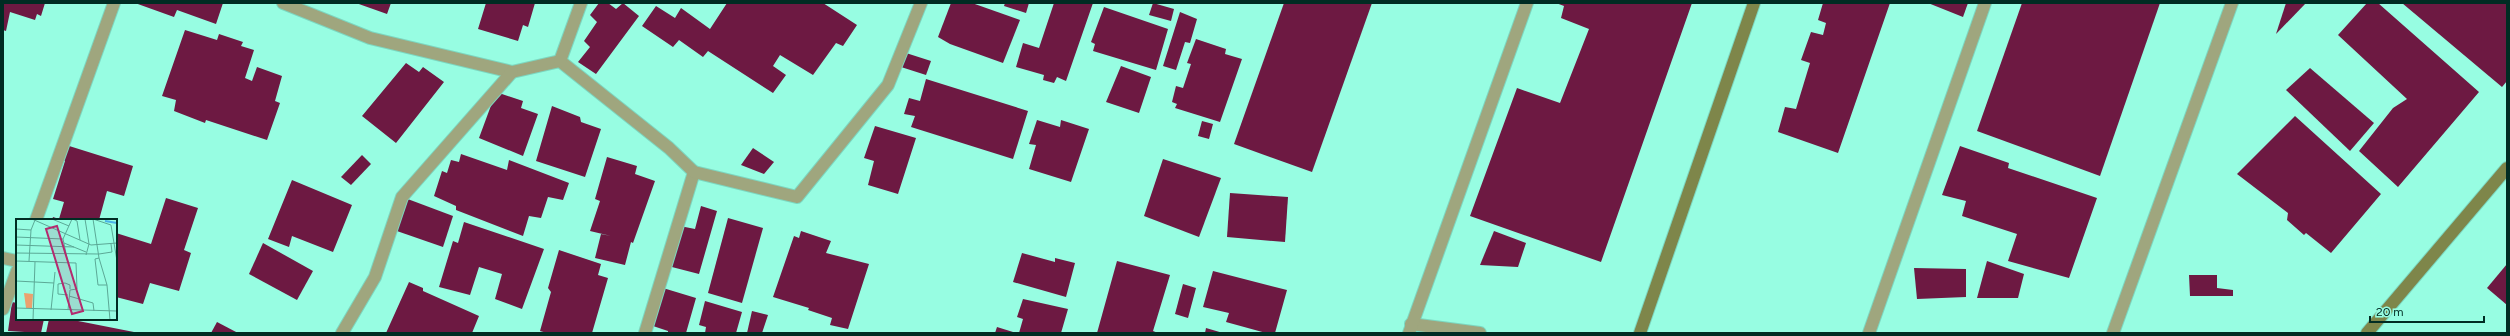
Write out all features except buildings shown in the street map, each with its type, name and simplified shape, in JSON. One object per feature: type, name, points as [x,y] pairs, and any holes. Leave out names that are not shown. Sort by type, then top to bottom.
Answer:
[{"type":"street","points":[[36,219],[114,3]]},
{"type":"street","points":[[283,3],[370,38],[512,72],[560,61]]},
{"type":"street","points":[[560,61],[581,3]]},
{"type":"street","points":[[560,61],[669,148],[694,172],[796,197],[888,85],[921,3]]},
{"type":"street","points":[[1480,333],[1410,329],[1527,3]]},
{"type":"street","points":[[1640,333],[1754,3]]},
{"type":"street","points":[[1869,333],[1985,3]]},
{"type":"street","points":[[2113,333],[2232,3]]},
{"type":"street","points":[[342,333],[375,277],[402,197],[512,72]]},
{"type":"street","points":[[2367,333],[2507,168]]},
{"type":"street","points":[[645,333],[694,172]]},
{"type":"street","points":[[3,258],[16,261]]},
{"type":"street","points":[[3,310],[16,274]]}]
